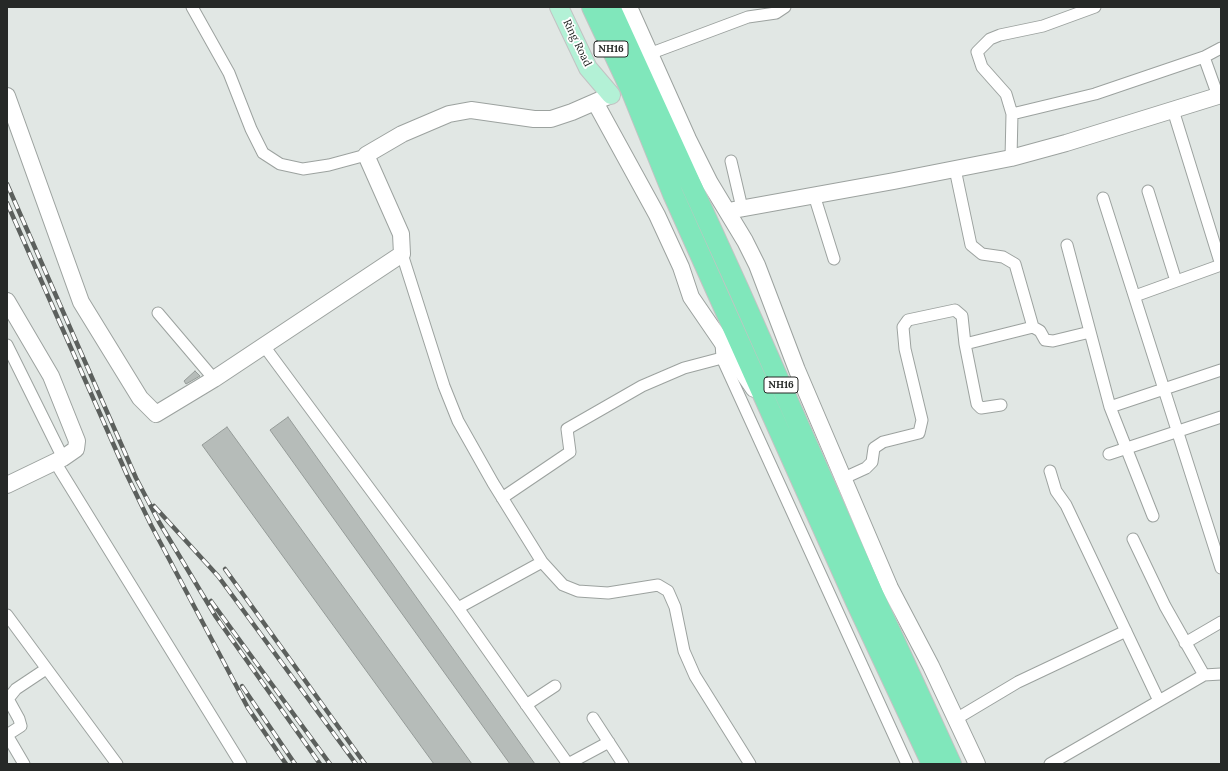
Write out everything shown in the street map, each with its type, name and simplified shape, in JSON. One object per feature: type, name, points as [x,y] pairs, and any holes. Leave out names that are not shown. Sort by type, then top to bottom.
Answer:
[{"type":"highway","name":"NH16","points":[[592,7],[631,90],[673,194],[856,602],[932,764]]},
{"type":"highway","name":"NH16","points":[[610,7],[739,290],[874,596],[951,764]]},
{"type":"main road","name":"Ring Road","points":[[559,7],[603,99]]},
{"type":"main road","name":"Ring Road","points":[[572,7],[598,62],[603,99]]},
{"type":"main road","points":[[603,99],[631,90]]},
{"type":"street","points":[[192,7],[229,74],[263,153],[280,164],[303,168],[329,165],[366,155],[402,134],[449,114],[471,110],[551,119],[603,99],[681,267],[691,297],[720,341],[771,411]]},
{"type":"street","points":[[629,7],[688,139],[710,183],[735,209]]},
{"type":"street","points":[[650,54],[748,17],[756,11],[776,13],[785,7]]},
{"type":"street","points":[[1011,158],[1012,114],[1006,94],[982,67],[978,52],[990,40],[1000,35],[1043,26],[1094,7]]},
{"type":"street","points":[[1012,114],[1095,94],[1204,57],[1221,48]]},
{"type":"street","points":[[735,209],[814,196],[1011,158],[1066,143],[1220,96],[1204,57]]},
{"type":"street","points":[[7,96],[81,302],[140,398],[156,414],[214,379],[402,254]]},
{"type":"street","points":[[1135,296],[1221,265],[1173,110]]},
{"type":"street","points":[[366,155],[401,234],[402,254],[447,393],[458,421],[502,498],[542,562],[563,585],[578,591],[608,593],[658,585],[668,591],[676,606],[684,650],[694,676],[750,764]]},
{"type":"street","points":[[731,161],[735,209],[797,370],[842,479],[890,588],[931,666],[977,764]]},
{"type":"street","points":[[955,169],[971,245],[982,254],[1003,257],[1016,264],[1034,327],[1040,331],[1044,340],[1053,341],[1090,332]]},
{"type":"street","points":[[1148,190],[1176,281]]},
{"type":"street","points":[[814,196],[834,259]]},
{"type":"street","points":[[1103,198],[1221,568]]},
{"type":"street","points":[[1067,245],[1110,407],[1154,516]]},
{"type":"street","points":[[7,301],[51,376],[76,441],[76,448],[59,460],[7,485]]},
{"type":"street","points":[[842,479],[866,468],[872,462],[874,448],[883,442],[919,433],[922,420],[905,348],[903,327],[908,320],[955,310],[962,316],[965,344],[977,404],[981,408],[1001,405]]},
{"type":"street","points":[[158,312],[214,379]]},
{"type":"street","points":[[965,344],[1034,327]]},
{"type":"street","points":[[720,341],[722,358],[907,764]]},
{"type":"street","points":[[7,345],[59,460],[241,764]]},
{"type":"street","points":[[264,346],[458,608],[568,764],[609,742]]},
{"type":"street","points":[[502,498],[570,452],[567,429],[642,386],[684,368],[722,358]]},
{"type":"street","points":[[1110,407],[1221,370]]},
{"type":"street","points":[[1109,454],[1221,417]]},
{"type":"street","points":[[1050,471],[1056,491],[1066,505],[1159,701]]},
{"type":"street","points":[[1133,539],[1185,643],[1204,675]]},
{"type":"street","points":[[458,608],[542,562]]},
{"type":"street","points":[[7,614],[117,764]]},
{"type":"street","points":[[1185,643],[1221,622]]},
{"type":"street","points":[[956,719],[1018,682],[1126,631]]},
{"type":"street","points":[[24,764],[7,735],[21,726],[19,719],[8,699],[16,689],[46,669]]},
{"type":"street","points":[[1050,764],[1204,675],[1221,674]]},
{"type":"street","points":[[526,705],[555,686]]},
{"type":"street","points":[[593,718],[623,764]]},
{"type":"building","points":[[195,371],[200,376],[186,384],[184,381]]},
{"type":"building","points":[[288,417],[535,764],[510,764],[270,430]]},
{"type":"building","points":[[227,427],[472,764],[434,764],[202,445]]},
{"type":"railway","points":[[7,184],[136,478],[159,522],[216,617],[320,764]]},
{"type":"railway","points":[[7,203],[127,475],[151,525],[248,708],[286,764]]},
{"type":"railway","points":[[154,506],[218,576],[356,764]]},
{"type":"railway","points":[[225,569],[365,764]]},
{"type":"railway","points":[[211,601],[330,764]]},
{"type":"railway","points":[[242,686],[295,764]]}]
